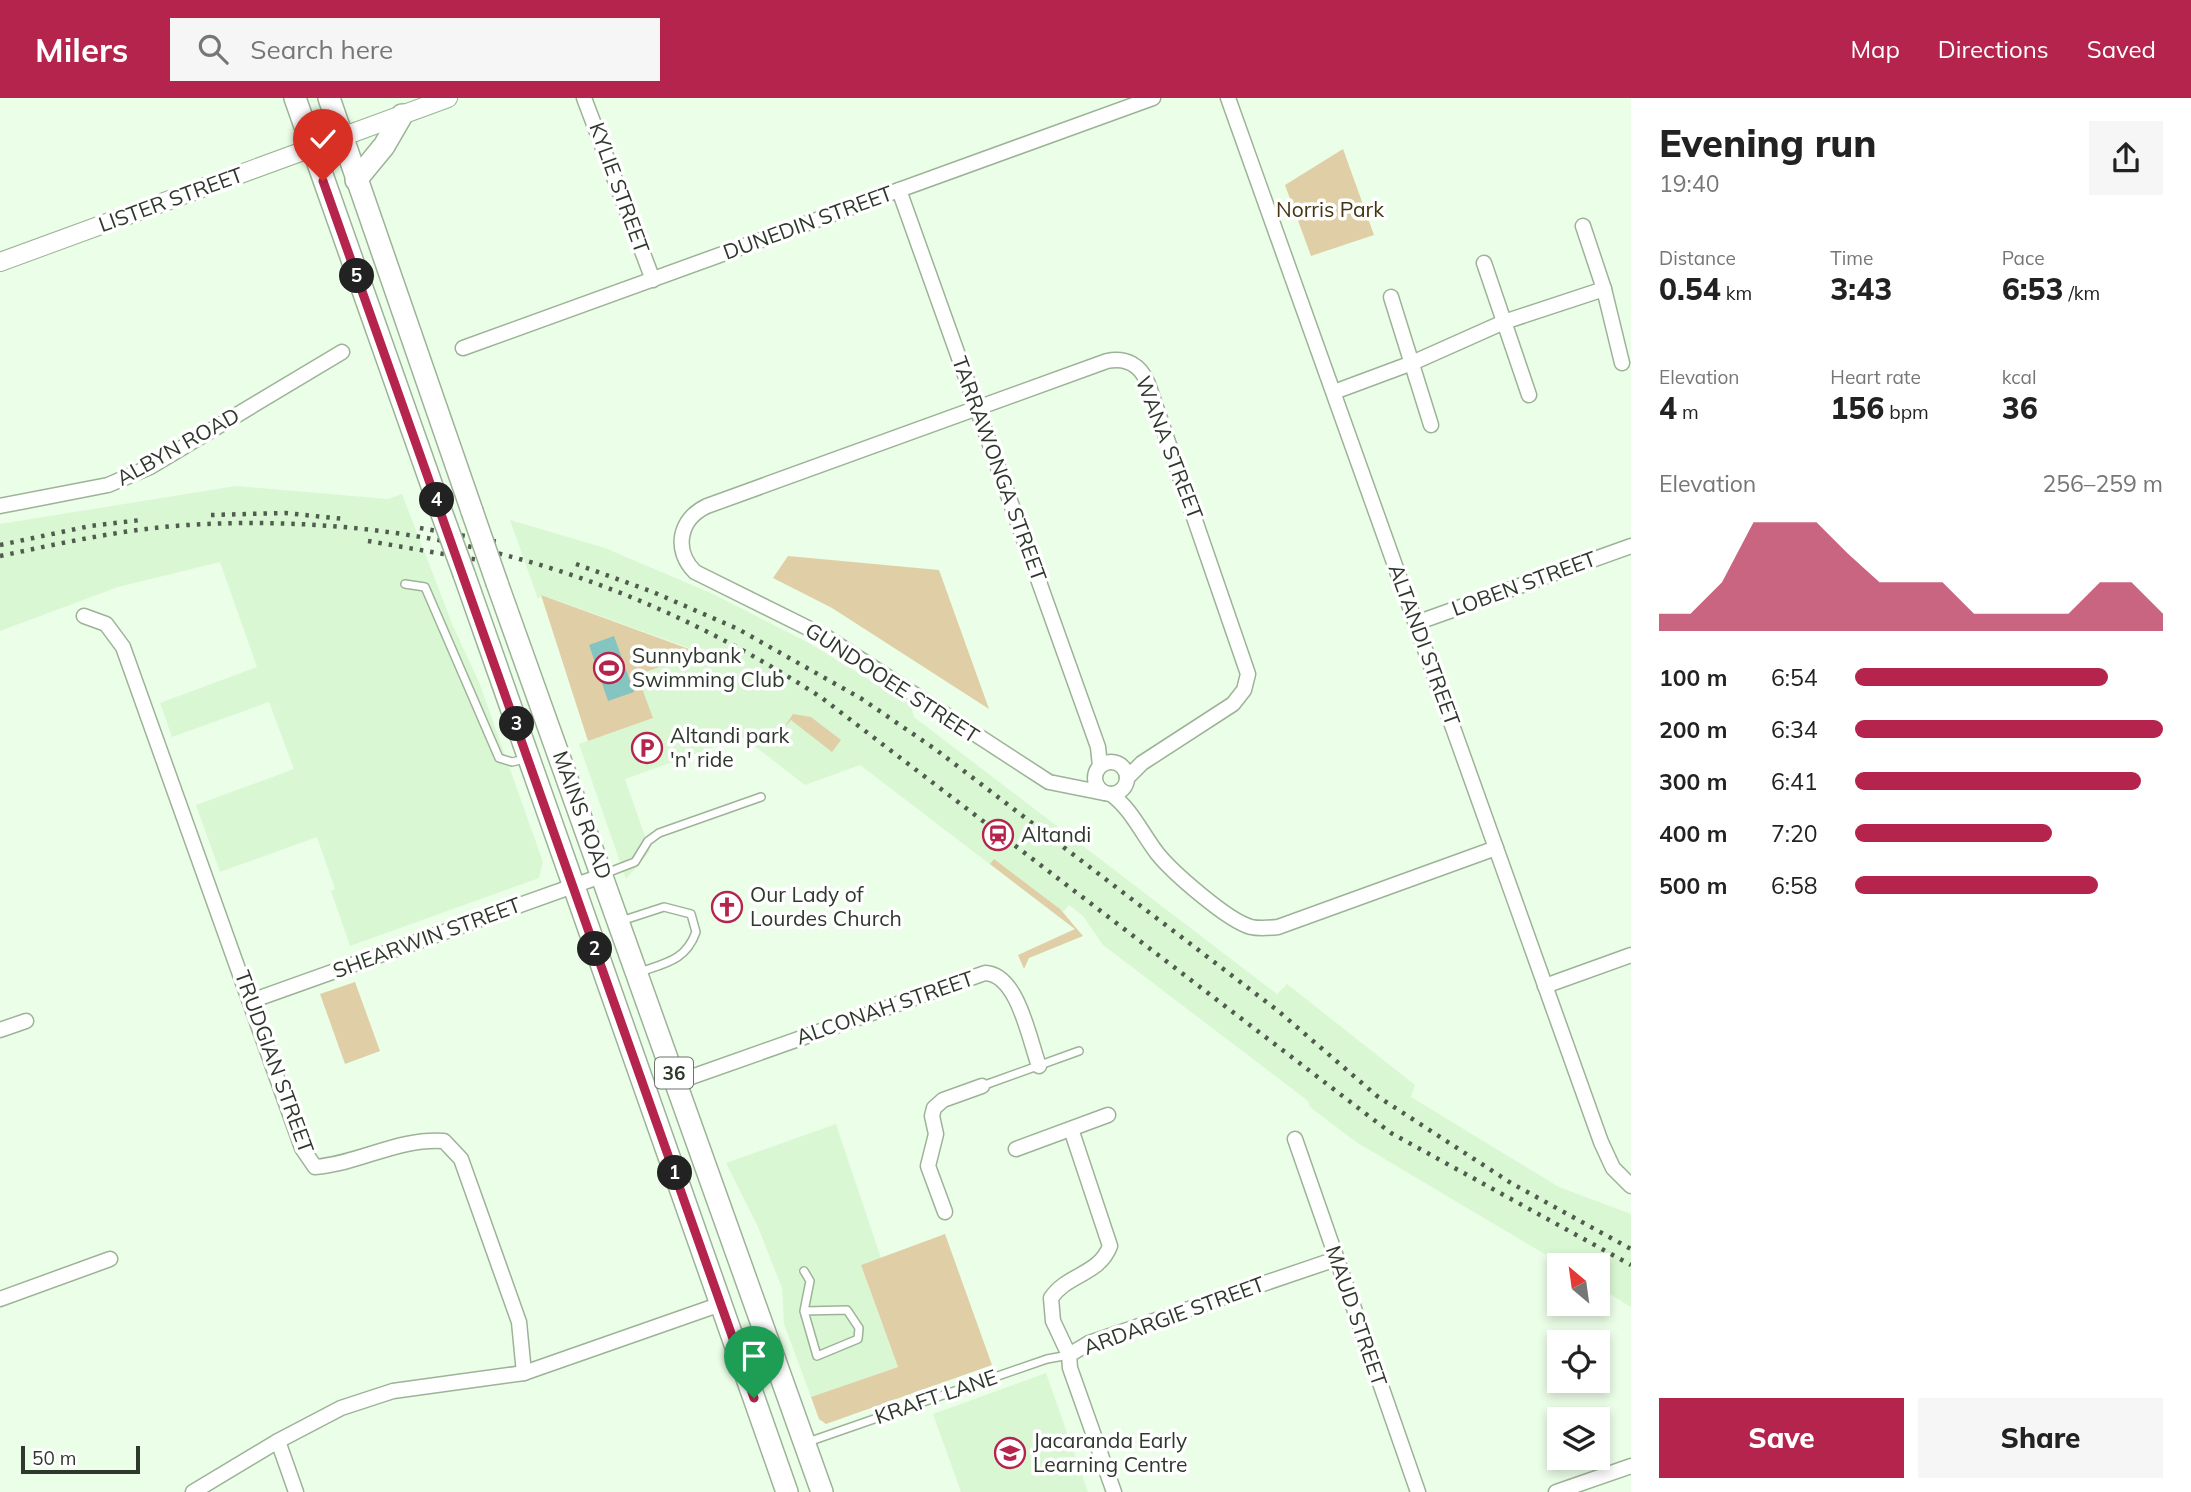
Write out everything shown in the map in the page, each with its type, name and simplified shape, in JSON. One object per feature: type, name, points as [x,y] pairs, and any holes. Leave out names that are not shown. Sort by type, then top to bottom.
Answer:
[{"type":"main road","name":"MAINS ROAD","points":[[295,98],[788,1492]]},
{"type":"main road","name":"MAINS ROAD","points":[[329,98],[497,583],[604,875],[822,1492]]},
{"type":"main road","points":[[356,180],[384,146],[402,115]]},
{"type":"street","name":"LISTER STREET","points":[[0,262],[448,98]]},
{"type":"street","name":"KYLIE STREET","points":[[584,98],[653,280]]},
{"type":"street","name":"DUNEDIN STREET","points":[[463,348],[1153,98]]},
{"type":"street","name":"ALTANDI STREET","points":[[1228,98],[1608,1161],[1631,1186]]},
{"type":"street","name":"TARRAWONGA STREET","points":[[899,190],[1098,747],[1114,772],[1099,789],[1107,793]]},
{"type":"street","points":[[1583,226],[1604,289],[1622,363]]},
{"type":"street","points":[[1484,263],[1529,395]]},
{"type":"street","points":[[1334,392],[1412,363],[1504,323],[1604,289]]},
{"type":"street","points":[[1391,297],[1431,425]]},
{"type":"street","name":"ALBYN ROAD","points":[[0,506],[108,485],[150,467],[342,352]]},
{"type":"street","name":"WANA STREET","points":[[681,542],[685,524],[698,510],[1113,360],[1132,364],[1146,378],[1248,674],[1244,690],[1233,704],[1142,763],[1114,772]]},
{"type":"street","name":"GUNDOOEE STREET","points":[[681,542],[685,559],[702,576],[826,637],[1049,782],[1107,793],[1126,805],[1156,852],[1173,871],[1233,918],[1262,928],[1278,927],[1496,848]]},
{"type":"street","name":"LOBEN STREET","points":[[1416,623],[1631,546]]},
{"type":"street","name":"TRUDGIAN STREET","points":[[84,616],[106,624],[124,646],[302,1148],[315,1167],[339,1165],[418,1140],[444,1141],[461,1159],[519,1322],[524,1373]]},
{"type":"street","points":[[1082,787],[1114,772]]},
{"type":"street","points":[[1107,793],[1122,790],[1114,772]]},
{"type":"street","points":[[1114,772],[1126,805]]},
{"type":"street","name":"SHEARWIN STREET","points":[[251,1001],[604,875]]},
{"type":"street","points":[[1545,986],[1631,955]]},
{"type":"street","name":"ALCONAH STREET","points":[[677,1082],[985,973],[1003,978],[1012,989],[1039,1066]]},
{"type":"street","points":[[0,1030],[26,1021]]},
{"type":"street","points":[[945,1212],[928,1166],[936,1134],[932,1116],[934,1108],[943,1100],[982,1086]]},
{"type":"street","points":[[1016,1149],[1108,1115]]},
{"type":"street","points":[[1069,1354],[1053,1321],[1051,1298],[1059,1286],[1100,1265],[1110,1246],[1071,1129]]},
{"type":"street","name":"MAUD STREET","points":[[1295,1139],[1418,1492]]},
{"type":"street","points":[[0,1299],[110,1259]]},
{"type":"street","name":"ARDARGIE STREET","points":[[1114,1492],[1070,1368],[1069,1354],[1089,1343],[1336,1259]]},
{"type":"street","points":[[193,1492],[278,1441],[341,1409],[393,1391],[524,1373],[722,1304]]},
{"type":"street","points":[[278,1441],[296,1492]]},
{"type":"street","points":[[1556,1492],[1631,1466]]},
{"type":"lane","points":[[405,584],[425,587],[499,758],[512,762],[529,758]]},
{"type":"lane","points":[[604,875],[635,862],[648,841],[660,832],[761,797]]},
{"type":"lane","points":[[620,922],[664,906],[691,915],[696,932],[687,951],[680,958],[639,973]]},
{"type":"lane","points":[[982,1086],[1079,1051]]},
{"type":"lane","points":[[804,1271],[810,1281],[804,1311],[817,1356],[858,1339],[859,1328],[847,1310],[804,1311]]},
{"type":"lane","name":"KRAFT LANE","points":[[804,1444],[1047,1359],[1069,1354]]},
{"type":"shaded area","points":[[236,486],[388,499],[402,494],[453,626],[479,682],[543,862],[539,878],[350,946],[331,891],[335,889],[317,837],[220,872],[196,805],[294,769],[269,702],[172,737],[160,703],[257,667],[220,562],[118,587],[0,631],[0,524]]},
{"type":"shaded area","points":[[510,520],[605,548],[713,594],[809,643],[911,705],[914,717],[1277,994],[1287,984],[1415,1085],[1411,1097],[1559,1187],[1631,1214],[1631,1307],[1610,1294],[1610,1253],[1547,1253],[1547,1255],[1356,1142],[1310,1107],[1308,1101],[1103,945],[1083,916],[1069,905],[1063,912],[1076,930],[860,765],[805,785],[743,737],[625,779],[650,851],[626,879],[579,744],[652,718],[637,675],[700,652],[542,595],[538,599]]},
{"type":"shaded area","points":[[836,1124],[881,1258],[861,1265],[898,1367],[811,1397],[784,1324],[782,1288],[758,1227],[726,1163]]},
{"type":"shaded area","name":"Jacaranda Early Learning Centre","points":[[1046,1373],[1088,1492],[961,1492],[933,1414]]},
{"type":"green space","name":"Norris Park","points":[[1343,149],[1374,235],[1311,256],[1285,185]]},
{"type":"green space","points":[[788,556],[939,570],[989,709],[832,608],[773,578]]},
{"type":"green space","name":"Sunnybank Swimming Club","points":[[541,595],[700,653],[637,675],[653,718],[588,741]]},
{"type":"green space","points":[[793,714],[811,717],[841,740],[832,752],[791,720],[783,729]]},
{"type":"green space","points":[[994,859],[1060,909],[1083,936],[1029,958],[1024,969],[1018,955],[1075,929],[990,864]]},
{"type":"green space","points":[[355,982],[380,1051],[345,1064],[320,994]]},
{"type":"green space","points":[[945,1234],[992,1365],[826,1424],[819,1419],[811,1397],[898,1367],[861,1265]]},
{"type":"water","points":[[614,636],[634,692],[608,701],[589,645]]},
{"type":"railway","points":[[211,515],[285,513],[344,519]]},
{"type":"railway","points":[[0,545],[90,526],[141,520]]},
{"type":"railway","points":[[0,556],[117,533],[188,525],[274,523],[358,528],[440,540],[520,559],[598,584],[674,616],[749,654],[822,698],[1391,1133],[1631,1265]]},
{"type":"railway","points":[[420,528],[499,542]]},
{"type":"railway","points":[[368,541],[502,564]]},
{"type":"railway","points":[[576,564],[653,592],[738,629],[862,699],[935,749],[1277,1010],[1377,1096],[1511,1183],[1631,1249]]},
{"type":"place","name":"Sunnybank Swimming Club","points":[[609,668]]},
{"type":"place","name":"Altandi park 'n' ride","points":[[647,748]]},
{"type":"place","name":"Altandi","points":[[998,835]]},
{"type":"place","name":"Our Lady of Lourdes Church","points":[[727,907]]},
{"type":"place","name":"Jacaranda Early Learning Centre","points":[[1010,1453]]},
{"type":"route","points":[[323,181],[754,1398]]}]
